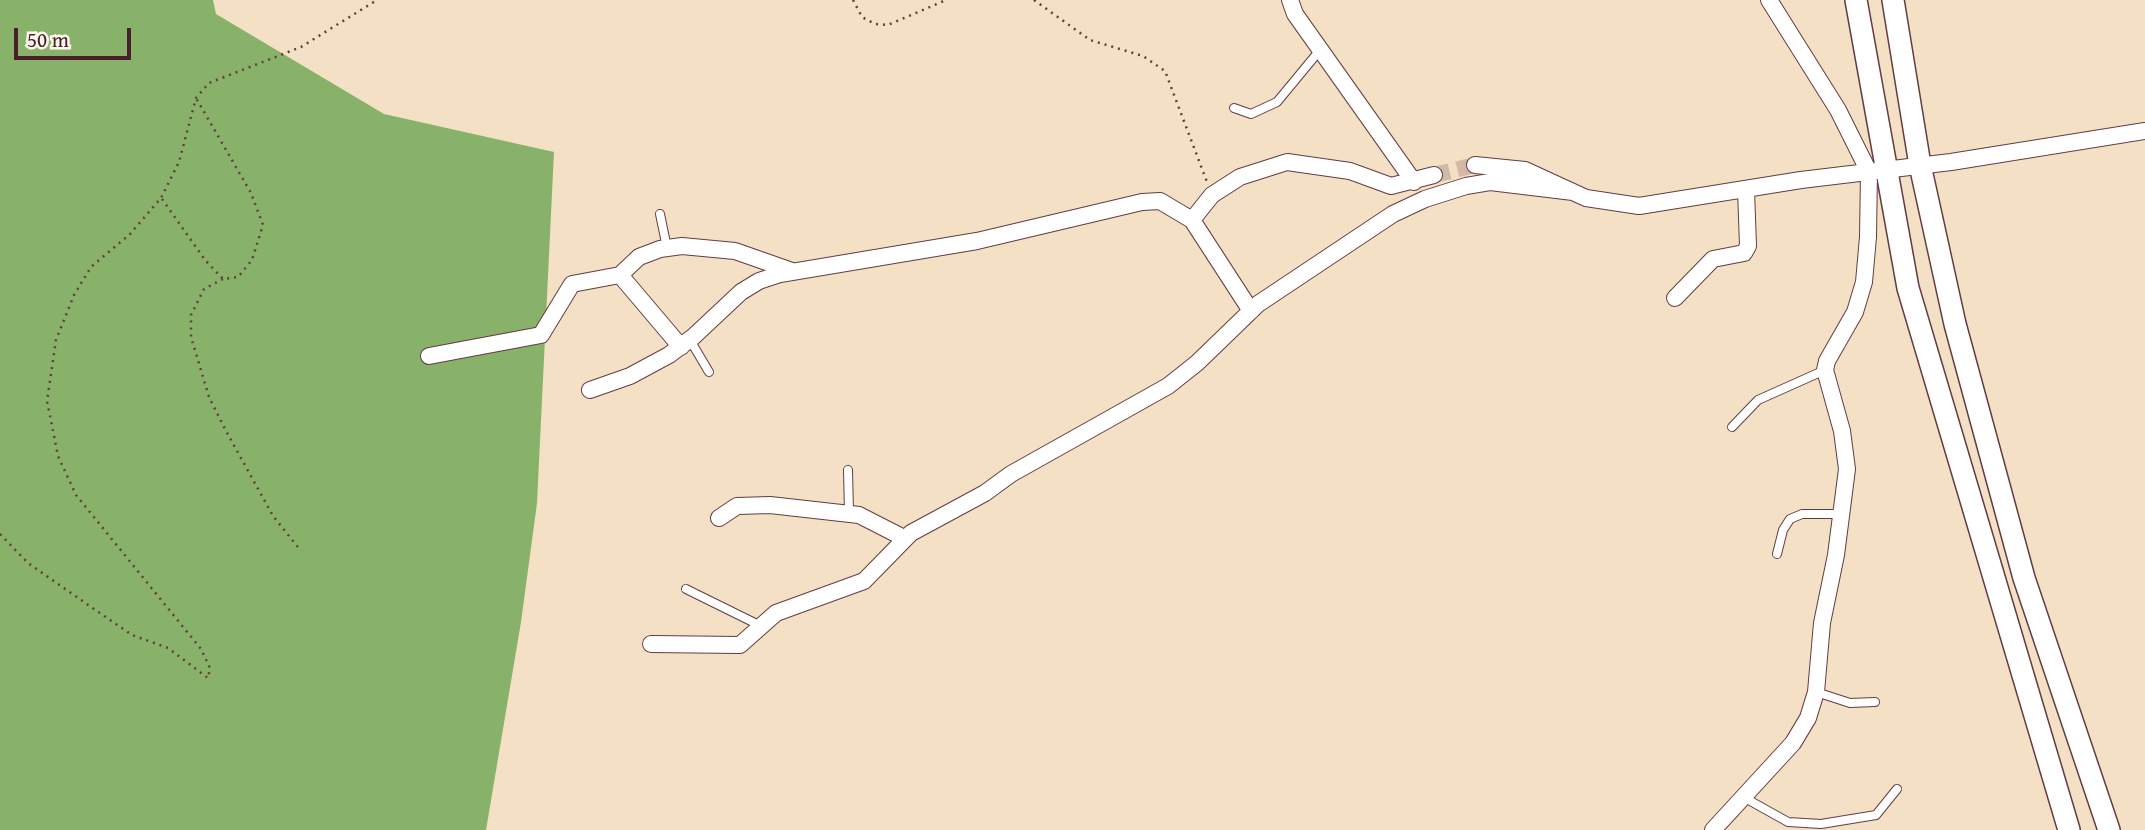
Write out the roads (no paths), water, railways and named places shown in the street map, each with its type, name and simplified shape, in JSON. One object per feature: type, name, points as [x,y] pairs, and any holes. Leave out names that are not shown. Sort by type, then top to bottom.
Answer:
[{"type":"main road","points":[[1856,0],[1878,170],[1908,288],[2069,830]]},
{"type":"main road","points":[[1893,0],[1920,165],[1955,324],[2024,578],[2109,830]]},
{"type":"main road","points":[[2060,801],[2095,789]]},
{"type":"street","points":[[1290,0],[1295,13],[1320,50],[1414,182]]},
{"type":"street","points":[[1713,830],[1793,743],[1808,718],[1816,692],[1822,623],[1842,514],[1847,469],[1842,431],[1825,370],[1827,361],[1855,312],[1864,282],[1878,170],[1769,0]]},
{"type":"street","points":[[1475,165],[1525,170],[1586,198],[1639,206],[2145,131]]},
{"type":"street","points":[[1192,220],[1212,195],[1240,177],[1287,162],[1350,171],[1391,186],[1434,175]]},
{"type":"street","points":[[651,645],[731,646],[748,639],[761,626],[791,606],[849,589],[864,581],[904,538],[1168,386],[1198,363],[1251,311],[1360,235],[1425,199],[1466,186],[1490,182],[1573,192]]},
{"type":"street","points":[[1675,298],[1713,259],[1744,253],[1748,246],[1746,189]]},
{"type":"street","points":[[590,390],[630,376],[685,343],[741,292],[759,281],[794,272],[977,241],[1142,202],[1160,201],[1192,220],[1251,311]]},
{"type":"street","points":[[429,356],[541,335],[572,285],[620,275],[639,257],[667,248],[682,246],[735,251],[794,272]]},
{"type":"street","points":[[620,275],[685,343]]},
{"type":"street","points":[[719,518],[737,506],[750,504],[849,513],[878,522],[904,538]]},
{"type":"lane","points":[[1234,108],[1251,114],[1277,102],[1320,50]]},
{"type":"lane","points":[[660,214],[667,248]]},
{"type":"lane","points":[[685,343],[709,372]]},
{"type":"lane","points":[[1732,427],[1758,400],[1825,370]]},
{"type":"lane","points":[[848,470],[849,513]]},
{"type":"lane","points":[[1777,554],[1783,530],[1790,519],[1802,514],[1842,514]]},
{"type":"lane","points":[[686,589],[761,626]]},
{"type":"lane","points":[[1816,692],[1850,703],[1875,702]]},
{"type":"lane","points":[[1745,798],[1788,822],[1821,824],[1876,815],[1897,789]]},
{"type":"tunnel","points":[[1434,175],[1475,165]]}]
